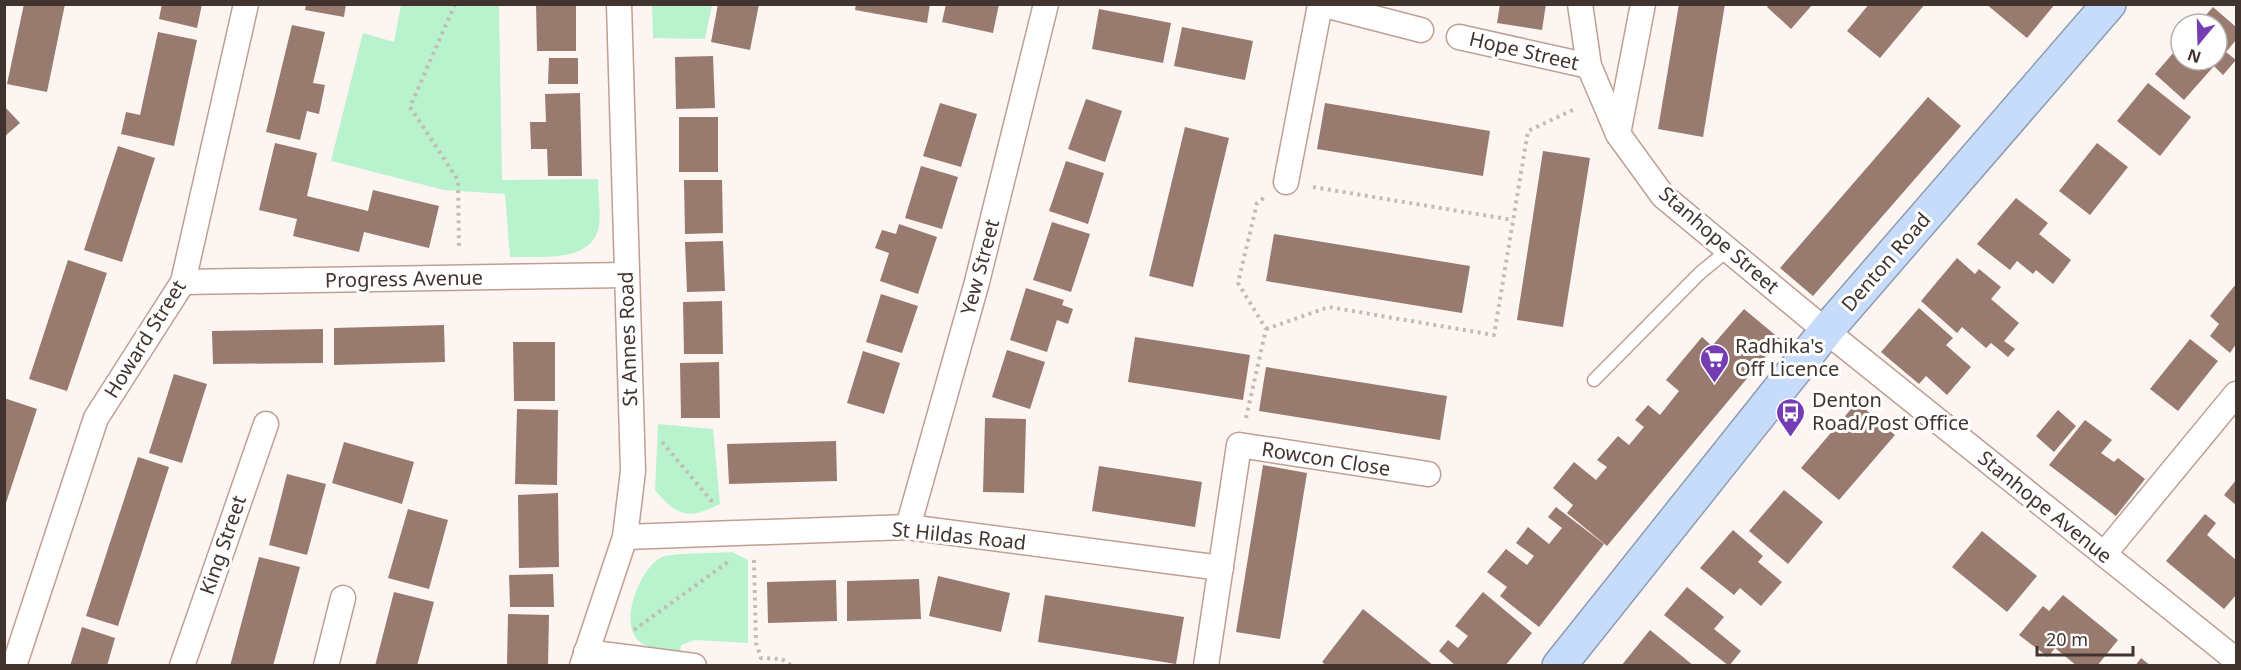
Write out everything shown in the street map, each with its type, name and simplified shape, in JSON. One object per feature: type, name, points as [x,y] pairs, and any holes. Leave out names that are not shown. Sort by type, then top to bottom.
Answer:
[{"type":"highway","name":"Denton Road","points":[[1559,666],[1826,331],[2109,4]]},
{"type":"street","name":"Howard Street","points":[[14,666],[96,418],[183,282],[246,4]]},
{"type":"street","name":"St Annes Road","points":[[590,657],[625,537],[633,471],[619,4]]},
{"type":"street","name":"Yew Street","points":[[908,527],[977,282],[1046,4]]},
{"type":"street","name":"Stanhope Street","points":[[1580,4],[1589,66],[1618,134],[1663,196],[1826,331]]},
{"type":"street","points":[[1618,134],[1643,4]]},
{"type":"street","points":[[1286,182],[1320,5],[1421,30]]},
{"type":"street","name":"Hope Street","points":[[1459,37],[1589,66]]},
{"type":"street","name":"Progress Avenue","points":[[183,282],[626,275]]},
{"type":"street","name":"Stanhope Avenue","points":[[1826,331],[2236,660]]},
{"type":"street","points":[[2104,554],[2236,394]]},
{"type":"street","name":"King Street","points":[[182,666],[266,424]]},
{"type":"street","name":"Rowcon Close","points":[[1206,666],[1239,445],[1428,474]]},
{"type":"street","name":"St Hildas Road","points":[[625,537],[754,536],[908,527],[1221,568]]},
{"type":"street","points":[[326,666],[343,598]]},
{"type":"street","points":[[590,657],[694,666]]},
{"type":"lane","points":[[1594,380],[1700,273],[1728,250]]},
{"type":"path","points":[[455,4],[410,107],[458,180],[459,278]]},
{"type":"path","points":[[1266,329],[1329,307],[1494,335],[1528,131],[1602,96]]},
{"type":"path","points":[[1239,445],[1266,329],[1238,283],[1257,202],[1286,182],[1513,220]]},
{"type":"path","points":[[630,404],[754,536],[756,643],[761,658],[782,659],[792,666]]},
{"type":"path","points":[[590,657],[754,536]]},
{"type":"green space","points":[[401,5],[499,5],[502,180],[598,179],[599,226],[594,238],[586,247],[575,252],[549,257],[510,257],[505,194],[444,190],[331,161],[363,33],[394,42]]},
{"type":"green space","points":[[652,5],[712,5],[705,39],[653,38]]},
{"type":"green space","points":[[658,424],[713,429],[720,504],[700,512],[684,513],[670,506],[655,490]]},
{"type":"green space","points":[[732,552],[748,560],[748,643],[695,640],[681,645],[680,654],[651,648],[637,639],[632,630],[632,607],[640,583],[654,563],[667,556]]},
{"type":"building","points":[[24,4],[65,4],[47,92],[7,84]]},
{"type":"building","points":[[162,4],[202,4],[197,28],[159,19]]},
{"type":"building","points":[[306,4],[346,4],[344,17],[305,10]]},
{"type":"building","points":[[536,4],[576,4],[576,51],[537,51]]},
{"type":"building","points":[[718,4],[759,4],[750,50],[711,42]]},
{"type":"building","points":[[856,4],[930,4],[927,23],[855,10]]},
{"type":"building","points":[[946,4],[999,4],[993,33],[942,22]]},
{"type":"building","points":[[1500,4],[1546,4],[1542,30],[1497,23]]},
{"type":"building","points":[[1679,4],[1725,4],[1703,137],[1658,129]]},
{"type":"building","points":[[1769,4],[1813,4],[1791,29],[1767,7]]},
{"type":"building","points":[[1869,4],[1925,4],[1880,58],[1847,31]]},
{"type":"building","points":[[1986,4],[2055,4],[2027,38]]},
{"type":"building","points":[[2213,7],[2219,12],[2209,12]]},
{"type":"building","points":[[1099,9],[1171,23],[1163,63],[1092,49]]},
{"type":"building","points":[[2229,21],[2236,27],[2236,40],[2229,48]]},
{"type":"building","points":[[292,25],[325,32],[313,83],[325,85],[319,114],[307,111],[300,140],[266,132]]},
{"type":"building","points":[[1182,27],[1253,41],[1245,80],[1174,66]]},
{"type":"building","points":[[158,32],[197,40],[174,146],[121,134],[126,112],[140,115]]},
{"type":"building","points":[[2229,54],[2236,60],[2229,68]]},
{"type":"building","points":[[713,56],[715,108],[676,109],[675,57]]},
{"type":"building","points":[[549,58],[578,58],[578,84],[548,84]]},
{"type":"building","points":[[2169,58],[2169,72],[2209,72],[2184,100],[2155,74]]},
{"type":"building","points":[[2148,83],[2191,117],[2160,156],[2117,121]]},
{"type":"building","points":[[580,93],[582,176],[548,176],[547,149],[531,149],[530,122],[546,122],[545,94]]},
{"type":"building","points":[[1928,97],[1961,126],[1813,296],[1780,268]]},
{"type":"building","points":[[1086,99],[1122,111],[1105,162],[1068,149]]},
{"type":"building","points":[[940,103],[977,114],[961,167],[923,156]]},
{"type":"building","points":[[1325,103],[1490,131],[1483,176],[1317,149]]},
{"type":"building","points":[[4,106],[20,123],[4,137]]},
{"type":"building","points":[[679,117],[718,117],[718,172],[679,172]]},
{"type":"building","points":[[1185,127],[1229,138],[1193,287],[1149,276]]},
{"type":"building","points":[[275,143],[317,153],[307,196],[368,211],[373,190],[439,206],[429,248],[364,232],[359,252],[293,236],[297,219],[259,210]]},
{"type":"building","points":[[2097,143],[2128,167],[2090,215],[2059,191]]},
{"type":"building","points":[[118,146],[155,158],[122,262],[84,250]]},
{"type":"building","points":[[1543,151],[1590,158],[1563,327],[1517,320]]},
{"type":"building","points":[[1066,161],[1104,173],[1088,224],[1049,211]]},
{"type":"building","points":[[921,166],[958,177],[942,229],[905,218]]},
{"type":"building","points":[[684,180],[722,180],[723,233],[685,234]]},
{"type":"building","points":[[2016,198],[2048,223],[2039,234],[2071,260],[2053,284],[2036,270],[2033,274],[2017,261],[2010,270],[1977,244]]},
{"type":"building","points":[[1052,222],[1090,234],[1071,292],[1033,280]]},
{"type":"building","points":[[899,224],[937,237],[918,294],[880,281],[889,253],[875,248],[882,230],[896,234]]},
{"type":"building","points":[[1274,234],[1470,266],[1462,313],[1266,281]]},
{"type":"building","points":[[723,241],[725,291],[687,292],[685,242]]},
{"type":"building","points":[[1957,258],[1975,274],[1979,269],[2001,287],[1991,299],[2019,323],[2004,341],[2015,349],[2008,357],[1991,343],[1986,348],[1962,327],[1957,333],[1921,301]]},
{"type":"building","points":[[68,260],[107,273],[67,391],[29,379]]},
{"type":"building","points":[[2236,284],[2236,344],[2230,353],[2210,336],[2219,324],[2210,316]]},
{"type":"building","points":[[1026,288],[1064,300],[1062,305],[1073,309],[1068,324],[1057,320],[1047,352],[1010,340]]},
{"type":"building","points":[[881,294],[918,306],[902,353],[866,342]]},
{"type":"building","points":[[722,301],[723,354],[684,354],[683,302]]},
{"type":"building","points":[[1919,308],[1953,338],[1946,345],[1971,367],[1947,395],[1926,376],[1919,384],[1881,352]]},
{"type":"building","points":[[1744,309],[1780,339],[1607,546],[1567,513],[1573,505],[1553,488],[1574,462],[1596,480],[1607,467],[1597,460],[1618,436],[1629,445],[1644,427],[1635,420],[1648,405],[1660,415],[1679,391],[1666,380],[1702,337],[1712,346]]},
{"type":"building","points":[[444,325],[445,362],[334,365],[334,328]]},
{"type":"building","points":[[323,329],[323,363],[213,364],[212,331]]},
{"type":"building","points":[[1135,337],[1250,355],[1243,400],[1128,382]]},
{"type":"building","points":[[2190,339],[2218,361],[2178,411],[2150,389]]},
{"type":"building","points":[[513,342],[555,342],[555,401],[514,401]]},
{"type":"building","points":[[1007,350],[1045,362],[1030,409],[992,397]]},
{"type":"building","points":[[863,351],[900,363],[884,414],[847,403]]},
{"type":"building","points":[[719,362],[720,418],[681,418],[680,363]]},
{"type":"building","points":[[1266,367],[1447,396],[1440,440],[1259,411]]},
{"type":"building","points":[[174,374],[207,384],[182,463],[149,453]]},
{"type":"building","points":[[4,398],[37,409],[5,506],[4,505]]},
{"type":"building","points":[[1857,402],[1895,435],[1839,500],[1801,468]]},
{"type":"building","points":[[517,409],[558,410],[557,485],[515,484]]},
{"type":"building","points":[[2058,410],[2076,426],[2054,452],[2036,436]]},
{"type":"building","points":[[985,418],[1026,419],[1024,493],[983,492]]},
{"type":"building","points":[[2085,420],[2112,440],[2101,453],[2114,462],[2118,458],[2145,479],[2116,516],[2049,465]]},
{"type":"building","points":[[836,441],[837,481],[729,484],[727,444]]},
{"type":"building","points":[[344,442],[414,462],[402,504],[332,483]]},
{"type":"building","points":[[138,457],[169,467],[118,626],[86,616]]},
{"type":"building","points":[[1263,465],[1307,473],[1280,639],[1236,632]]},
{"type":"building","points":[[1099,466],[1202,482],[1195,527],[1092,511]]},
{"type":"building","points":[[287,474],[326,484],[307,555],[269,545]]},
{"type":"building","points":[[2236,480],[2236,505],[2224,495]]},
{"type":"building","points":[[1784,490],[1823,522],[1788,564],[1749,531]]},
{"type":"building","points":[[558,493],[559,567],[519,568],[518,495]]},
{"type":"building","points":[[1556,507],[1604,544],[1539,627],[1500,596],[1507,587],[1487,572],[1506,549],[1527,565],[1534,556],[1516,543],[1528,527],[1549,544],[1562,528],[1548,517]]},
{"type":"building","points":[[408,509],[448,520],[429,589],[388,578]]},
{"type":"building","points":[[2205,514],[2216,523],[2207,535],[2236,560],[2236,595],[2224,609],[2166,561]]},
{"type":"building","points":[[1733,530],[1763,556],[1758,562],[1782,582],[1761,606],[1740,588],[1734,595],[1700,568]]},
{"type":"building","points":[[1982,531],[2037,576],[2007,612],[1952,567]]},
{"type":"building","points":[[259,557],[300,567],[273,666],[230,666]]},
{"type":"building","points":[[553,574],[554,607],[510,607],[509,575]]},
{"type":"building","points":[[938,576],[1010,593],[1001,632],[929,616]]},
{"type":"building","points":[[919,579],[921,619],[847,621],[847,581]]},
{"type":"building","points":[[836,580],[837,621],[768,623],[767,582]]},
{"type":"building","points":[[1687,587],[1724,617],[1714,629],[1741,651],[1729,666],[1664,615]]},
{"type":"building","points":[[394,592],[434,602],[417,666],[375,666]]},
{"type":"building","points":[[1483,592],[1532,633],[1505,666],[1456,666],[1439,651],[1448,640],[1458,648],[1468,636],[1455,626]]},
{"type":"building","points":[[1045,595],[1184,617],[1176,664],[1038,642]]},
{"type":"building","points":[[2063,595],[2118,640],[2097,666],[2077,666],[2055,648],[2048,657],[2019,635],[2043,606],[2049,611]]},
{"type":"building","points":[[1363,609],[1434,666],[1327,666],[1322,662]]},
{"type":"building","points":[[508,614],[549,615],[548,666],[507,666]]},
{"type":"building","points":[[82,627],[115,638],[107,666],[70,666]]},
{"type":"building","points":[[1650,630],[1694,666],[1621,666]]},
{"type":"building","points":[[2141,658],[2151,666],[2135,666]]},
{"type":"place","name":"Radhika's Off Licence","points":[[1714,384]]},
{"type":"place","name":"Denton Road/Post Office","points":[[1791,438]]}]
